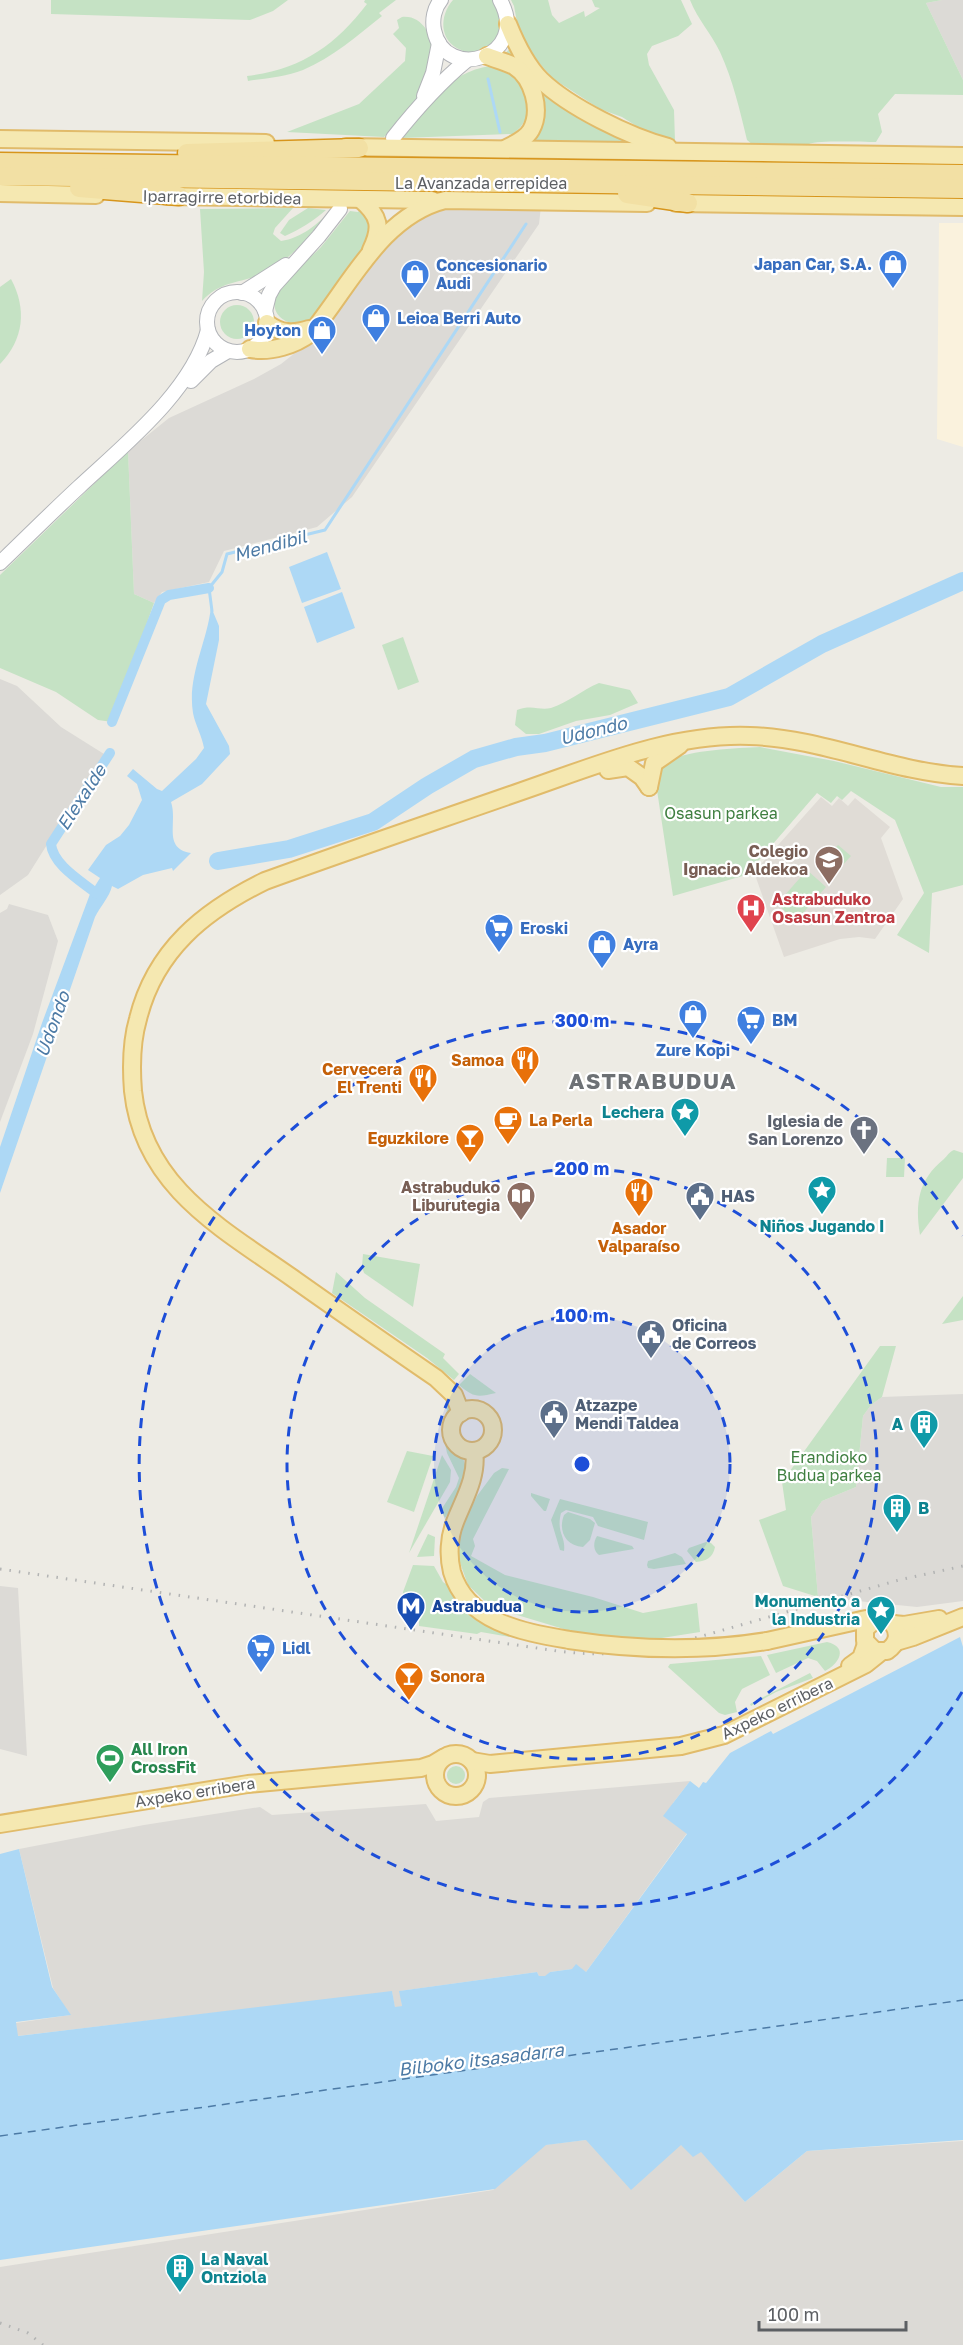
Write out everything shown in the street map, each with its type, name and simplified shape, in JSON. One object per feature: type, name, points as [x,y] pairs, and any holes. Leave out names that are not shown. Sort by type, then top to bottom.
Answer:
[{"type":"highway","points":[[0,158],[31,155],[359,148]]},
{"type":"highway","name":"La Avanzada errepidea","points":[[0,162],[963,174]]},
{"type":"highway","name":"La Avanzada errepidea","points":[[0,176],[963,189]]},
{"type":"highway","points":[[0,181],[179,196]]},
{"type":"highway","points":[[433,183],[638,195],[688,203]]},
{"type":"main road","points":[[508,24],[532,69],[561,95],[623,132],[689,153]]},
{"type":"main road","points":[[487,56],[514,67],[527,81],[537,109],[531,131],[523,139],[505,149]]},
{"type":"main road","points":[[0,138],[197,141],[359,148],[963,156]]},
{"type":"main road","name":"Iparragirre etorbidea","points":[[0,193],[963,207]]},
{"type":"main road","points":[[360,199],[373,209],[378,222],[378,232],[368,256]]},
{"type":"main road","points":[[250,349],[274,349],[307,336],[368,256],[395,226],[415,210],[445,200]]},
{"type":"main road","points":[[266,317],[279,331],[290,333],[318,324]]},
{"type":"main road","points":[[461,1413],[454,1395],[436,1378],[212,1222],[174,1187],[152,1153],[138,1119],[131,1073],[132,1039],[147,989],[160,965],[198,922],[232,897],[265,881],[628,755],[688,740],[740,736],[780,738],[927,772],[963,776]]},
{"type":"main road","points":[[543,784],[628,767],[642,777],[649,787],[654,763],[688,740]]},
{"type":"main road","points":[[628,755],[643,764],[650,775]]},
{"type":"main road","points":[[467,1410],[480,1411],[486,1415],[493,1427],[486,1445],[474,1451],[459,1447],[452,1436],[452,1423],[467,1410]]},
{"type":"main road","points":[[474,1451],[475,1461],[468,1492],[454,1523],[450,1559],[455,1579],[467,1600],[492,1619],[519,1629],[569,1640],[616,1647],[690,1649],[767,1641],[866,1619],[885,1619],[893,1624],[897,1632],[896,1642]]},
{"type":"main road","points":[[837,1626],[855,1630],[870,1644],[887,1651],[896,1642],[921,1634],[963,1615]]},
{"type":"main road","points":[[893,1624],[921,1623],[963,1615]]},
{"type":"main road","points":[[870,1644],[868,1625],[875,1620]]},
{"type":"main road","name":"Axpeko erribera","points":[[0,1824],[248,1784],[428,1767],[455,1754],[461,1754],[472,1761],[484,1764],[666,1747],[724,1730],[845,1669],[861,1658],[870,1644]]},
{"type":"main road","points":[[436,1783],[435,1769],[443,1758]]},
{"type":"main road","points":[[472,1761],[477,1773],[475,1785]]},
{"type":"main road","name":"Axpeko erribera","points":[[392,1770],[414,1773],[436,1783],[445,1793],[458,1796],[471,1791],[492,1771],[514,1761]]},
{"type":"street","points":[[441,0],[434,13],[433,24],[439,43],[446,52],[467,60],[487,56],[502,43],[508,24],[506,12],[500,0]]},
{"type":"street","points":[[422,102],[434,73],[439,43]]},
{"type":"street","points":[[393,138],[422,102],[444,79],[467,60]]},
{"type":"street","points":[[208,330],[215,343],[228,351],[239,352],[250,349],[264,336],[269,295],[274,286],[340,209]]},
{"type":"street","points":[[0,563],[135,434],[176,391],[202,351],[208,330],[207,317],[213,305],[222,296],[242,293],[281,269],[319,236]]},
{"type":"street","points":[[242,293],[253,297],[266,317]]},
{"type":"street","points":[[135,434],[164,411],[211,361],[228,351]]},
{"type":"shaded area","points":[[963,0],[963,80],[926,3]]},
{"type":"shaded area","points":[[541,206],[539,224],[352,497],[317,527],[224,551],[209,582],[162,592],[154,603],[134,594],[128,451],[169,418],[254,379],[281,364],[305,345],[346,300],[397,231],[438,207]]},
{"type":"shaded area","points":[[939,223],[963,223],[963,447],[937,439]]},
{"type":"shaded area","points":[[0,679],[17,686],[61,727],[104,754],[28,875],[0,895]]},
{"type":"shaded area","name":"Colegio Ignacio Aldekoa","points":[[821,797],[832,806],[839,798],[848,806],[855,798],[890,827],[881,838],[903,899],[875,939],[859,937],[840,939],[784,957],[754,872]]},
{"type":"shaded area","points":[[9,904],[48,915],[58,941],[33,1034],[0,1122],[0,913],[7,909]]},
{"type":"shaded area","points":[[963,1394],[963,1601],[917,1607],[818,1597],[811,1517],[822,1501],[856,1487],[863,1416],[871,1405],[882,1397]]},
{"type":"shaded area","points":[[0,1586],[18,1588],[27,1756],[0,1749]]},
{"type":"shaded area","points":[[690,1781],[673,1803],[687,1833],[586,1972],[572,1969],[539,1976],[537,1972],[400,1991],[402,2006],[395,2008],[392,1992],[17,2036],[16,2023],[70,2015],[53,1988],[19,1849],[144,1825],[260,1807],[272,1815],[426,1804],[436,1821],[479,1817],[483,1802],[489,1798]]},
{"type":"shaded area","points":[[586,2140],[681,2145],[701,2151],[745,2202],[807,2151],[963,2141],[963,2345],[0,2345],[0,2267],[493,2190],[543,2145]]},
{"type":"green space","points":[[51,0],[288,0],[273,11],[250,20],[51,14]]},
{"type":"green space","points":[[365,0],[396,0],[379,13],[382,16],[314,65],[290,74],[248,81],[247,76],[284,68],[315,54],[355,19],[367,4]]},
{"type":"green space","points":[[453,0],[492,0],[500,15],[501,24],[500,32],[491,46],[471,53],[461,50],[448,41],[443,28],[445,13]]},
{"type":"green space","points":[[511,0],[548,0],[552,15],[559,23],[584,11],[585,17],[600,8],[595,7],[592,0],[681,0],[692,24],[678,36],[652,46],[647,54],[649,65],[674,110],[675,141],[651,135],[622,117],[600,109],[552,78],[526,47],[519,33]]},
{"type":"green space","points":[[690,0],[942,0],[926,3],[963,80],[963,95],[895,94],[878,114],[882,132],[876,142],[753,145],[747,140],[725,63]]},
{"type":"green space","points":[[402,17],[416,20],[426,29],[432,46],[432,56],[427,76],[415,101],[384,137],[287,132],[359,104],[405,61],[406,48],[393,34],[399,28],[397,20]]},
{"type":"green space","points":[[512,46],[523,63],[640,143],[527,140],[542,113],[501,58]]},
{"type":"green space","points":[[490,66],[513,76],[527,93],[528,114],[523,124],[513,134],[401,138],[450,83],[462,75]]},
{"type":"green space","points":[[362,207],[373,222],[364,249],[347,275],[311,318],[297,323],[283,320],[275,309],[277,294],[281,287],[321,247],[350,211],[358,212]]},
{"type":"green space","points":[[293,208],[275,228],[273,234],[281,241],[302,234],[332,210],[303,244],[277,265],[259,275],[225,285],[202,301],[204,272],[200,209]]},
{"type":"green space","points":[[308,208],[326,210],[285,236],[280,233],[289,220]]},
{"type":"green space","points":[[11,279],[19,301],[20,323],[14,344],[0,364],[0,287]]},
{"type":"green space","points":[[237,305],[249,310],[254,322],[249,334],[237,339],[225,334],[220,322],[225,310]]},
{"type":"green space","points":[[128,451],[134,594],[154,603],[112,722],[98,720],[56,692],[0,668],[0,575]]},
{"type":"green space","points":[[403,637],[419,682],[398,690],[382,645]]},
{"type":"green space","points":[[599,683],[630,690],[638,703],[610,715],[576,721],[539,734],[526,734],[515,725],[517,710],[551,708]]},
{"type":"green space","name":"Osasun parkea","points":[[760,747],[834,761],[941,787],[963,787],[963,885],[932,893],[929,953],[897,935],[924,893],[895,820],[851,791],[842,800],[837,796],[831,803],[817,793],[746,875],[673,896],[655,777],[663,765],[689,754]]},
{"type":"green space","points":[[838,845],[851,856],[829,880],[816,868]]},
{"type":"green space","points":[[807,870],[826,887],[796,921],[777,904]]},
{"type":"green space","points":[[954,1150],[963,1153],[963,1178],[920,1235],[918,1213],[920,1193],[935,1167]]},
{"type":"green space","points":[[887,1158],[905,1158],[904,1177],[886,1177]]},
{"type":"green space","points":[[363,1254],[420,1264],[413,1307],[364,1273]]},
{"type":"green space","points":[[336,1272],[365,1298],[445,1354],[443,1358],[459,1374],[454,1380],[427,1358],[332,1293]]},
{"type":"green space","points":[[963,1296],[963,1320],[942,1324]]},
{"type":"green space","name":"Erandioko Budua parkea","points":[[880,1346],[896,1346],[882,1397],[871,1405],[863,1416],[856,1487],[822,1501],[811,1517],[818,1597],[783,1586],[759,1520],[786,1510],[782,1482]]},
{"type":"green space","points":[[470,1374],[496,1393],[476,1395],[464,1389],[459,1385]]},
{"type":"green space","points":[[448,1398],[452,1406],[448,1434],[462,1457],[466,1473],[462,1489],[445,1518],[441,1510],[459,1478],[447,1453],[444,1438]]},
{"type":"green space","points":[[407,1451],[433,1456],[414,1512],[387,1502]]},
{"type":"green space","points":[[442,1455],[451,1470],[450,1482],[409,1553]]},
{"type":"green space","points":[[502,1468],[509,1469],[473,1539],[475,1546],[471,1556],[505,1575],[593,1597],[643,1613],[697,1603],[700,1632],[649,1640],[577,1633],[491,1607],[468,1585],[458,1557],[460,1530],[477,1496],[494,1473]]},
{"type":"green space","points":[[531,1493],[550,1499],[546,1511],[531,1496]]},
{"type":"green space","points":[[560,1499],[648,1522],[644,1540],[598,1526],[593,1517],[566,1510],[561,1513],[560,1530],[564,1551],[560,1550],[551,1520]]},
{"type":"green space","points":[[568,1512],[590,1519],[595,1523],[590,1540],[583,1547],[572,1544],[564,1536],[562,1521]]},
{"type":"green space","points":[[428,1534],[435,1537],[434,1556],[417,1557]]},
{"type":"green space","points":[[597,1536],[632,1546],[634,1549],[599,1555],[594,1546]]},
{"type":"green space","points":[[706,1542],[715,1547],[713,1554],[706,1560],[696,1562],[687,1551],[689,1548]]},
{"type":"green space","points":[[675,1553],[682,1557],[686,1564],[648,1568],[648,1561]]},
{"type":"green space","points":[[413,1565],[434,1566],[443,1582],[450,1587],[546,1643],[481,1632],[477,1634],[419,1626],[419,1614],[402,1610],[403,1592]]},
{"type":"green space","points":[[827,1642],[838,1648],[840,1656],[825,1671],[817,1661],[808,1658],[776,1673],[767,1655]]},
{"type":"green space","points":[[761,1656],[770,1675],[742,1689],[735,1702],[737,1712],[725,1715],[719,1713],[668,1667],[670,1664]]},
{"type":"green space","points":[[810,1673],[813,1678],[776,1692],[751,1706],[750,1704]]},
{"type":"green space","points":[[452,1766],[460,1766],[465,1771],[463,1782],[452,1784],[447,1779],[447,1771]]},
{"type":"water","points":[[327,552],[341,589],[302,603],[289,567]]},
{"type":"water","points":[[342,592],[355,628],[317,643],[304,607]]},
{"type":"water","points":[[211,607],[219,626],[219,640],[206,704],[229,746],[230,754],[202,784],[171,802],[174,840],[182,850],[191,853],[173,871],[172,868],[143,875],[118,889],[112,886],[95,917],[0,1193],[0,1147],[42,1023],[90,894],[100,878],[88,870],[106,845],[120,836],[129,825],[142,800],[137,784],[127,776],[133,769],[162,791],[196,759],[204,748],[193,713],[192,699],[195,673]]},
{"type":"water","name":"Bilboko itsasadarra","points":[[960,1637],[963,1647],[963,2140],[807,2151],[745,2202],[701,2152],[693,2157],[681,2145],[631,2190],[586,2140],[546,2145],[495,2189],[0,2260],[0,1854],[19,1849],[52,1987],[71,2015],[16,2022],[18,2036],[392,1991],[395,2007],[402,2006],[399,1991],[537,1972],[539,1976],[545,1976],[550,1972],[572,1969],[576,1964],[586,1972],[687,1834],[663,1816],[690,1781],[699,1788],[703,1782],[706,1783],[730,1753],[771,1731],[773,1734]]},
{"type":"waterway","points":[[488,79],[500,132]]},
{"type":"waterway","name":"Mendibil","points":[[212,611],[209,588],[222,572],[227,554],[325,530],[526,224]]},
{"type":"waterway","name":"Udondo","points":[[218,861],[289,849],[373,822],[427,786],[474,759],[729,697],[822,644],[963,581]]},
{"type":"waterway","points":[[112,722],[161,600],[169,595],[209,588]]},
{"type":"waterway","name":"Elexalde","points":[[97,894],[62,866],[51,844],[110,753]]},
{"type":"ferry route","points":[[0,2136],[963,2000]]},
{"type":"railway","points":[[0,1569],[571,1653],[599,1654],[640,1651],[667,1646],[899,1580],[963,1566]]},
{"type":"railway","points":[[0,2323],[28,2333],[43,2345]]},
{"type":"place","name":"Japan Car, S.A.","points":[[893,290]]},
{"type":"place","name":"Concesionario Audi","points":[[415,300]]},
{"type":"place","name":"Leioa Berri Auto","points":[[376,344]]},
{"type":"place","name":"Hoyton","points":[[322,356]]},
{"type":"place","name":"Colegio Ignacio Aldekoa","points":[[829,886]]},
{"type":"place","name":"Astrabuduko Osasun Zentroa","points":[[751,934]]},
{"type":"place","name":"Eroski","points":[[499,954]]},
{"type":"place","name":"Ayra","points":[[602,970]]},
{"type":"place","name":"Zure Kopi","points":[[693,1040]]},
{"type":"place","name":"BM","points":[[751,1046]]},
{"type":"place","name":"Samoa","points":[[525,1086]]},
{"type":"place","name":"Cervecera El Trenti","points":[[423,1104]]},
{"type":"place","name":"Lechera","points":[[685,1138]]},
{"type":"place","name":"La Perla","points":[[508,1146]]},
{"type":"place","name":"Iglesia de San Lorenzo","points":[[864,1156]]},
{"type":"place","name":"Eguzkilore","points":[[470,1164]]},
{"type":"place","name":"Niños Jugando I","points":[[822,1216]]},
{"type":"place","name":"Asador Valparaíso","points":[[639,1218]]},
{"type":"place","name":"Astrabuduko Liburutegia","points":[[521,1222]]},
{"type":"place","name":"HAS","points":[[700,1222]]},
{"type":"place","name":"Oficina de Correos","points":[[651,1360]]},
{"type":"place","name":"Atzazpe Mendi Taldea","points":[[554,1440]]},
{"type":"place","name":"A","points":[[924,1450]]},
{"type":"place","name":"B","points":[[897,1534]]},
{"type":"place","name":"Astrabudua","points":[[411,1632]]},
{"type":"place","name":"Monumento a la Industria","points":[[881,1636]]},
{"type":"place","name":"Lidl","points":[[261,1674]]},
{"type":"place","name":"Sonora","points":[[409,1702]]},
{"type":"place","name":"All Iron CrossFit","points":[[110,1784]]},
{"type":"place","name":"La Naval Ontziola","points":[[180,2294]]},
{"type":"district","name":"ASTRABUDUA","points":[[653,1080]]}]
